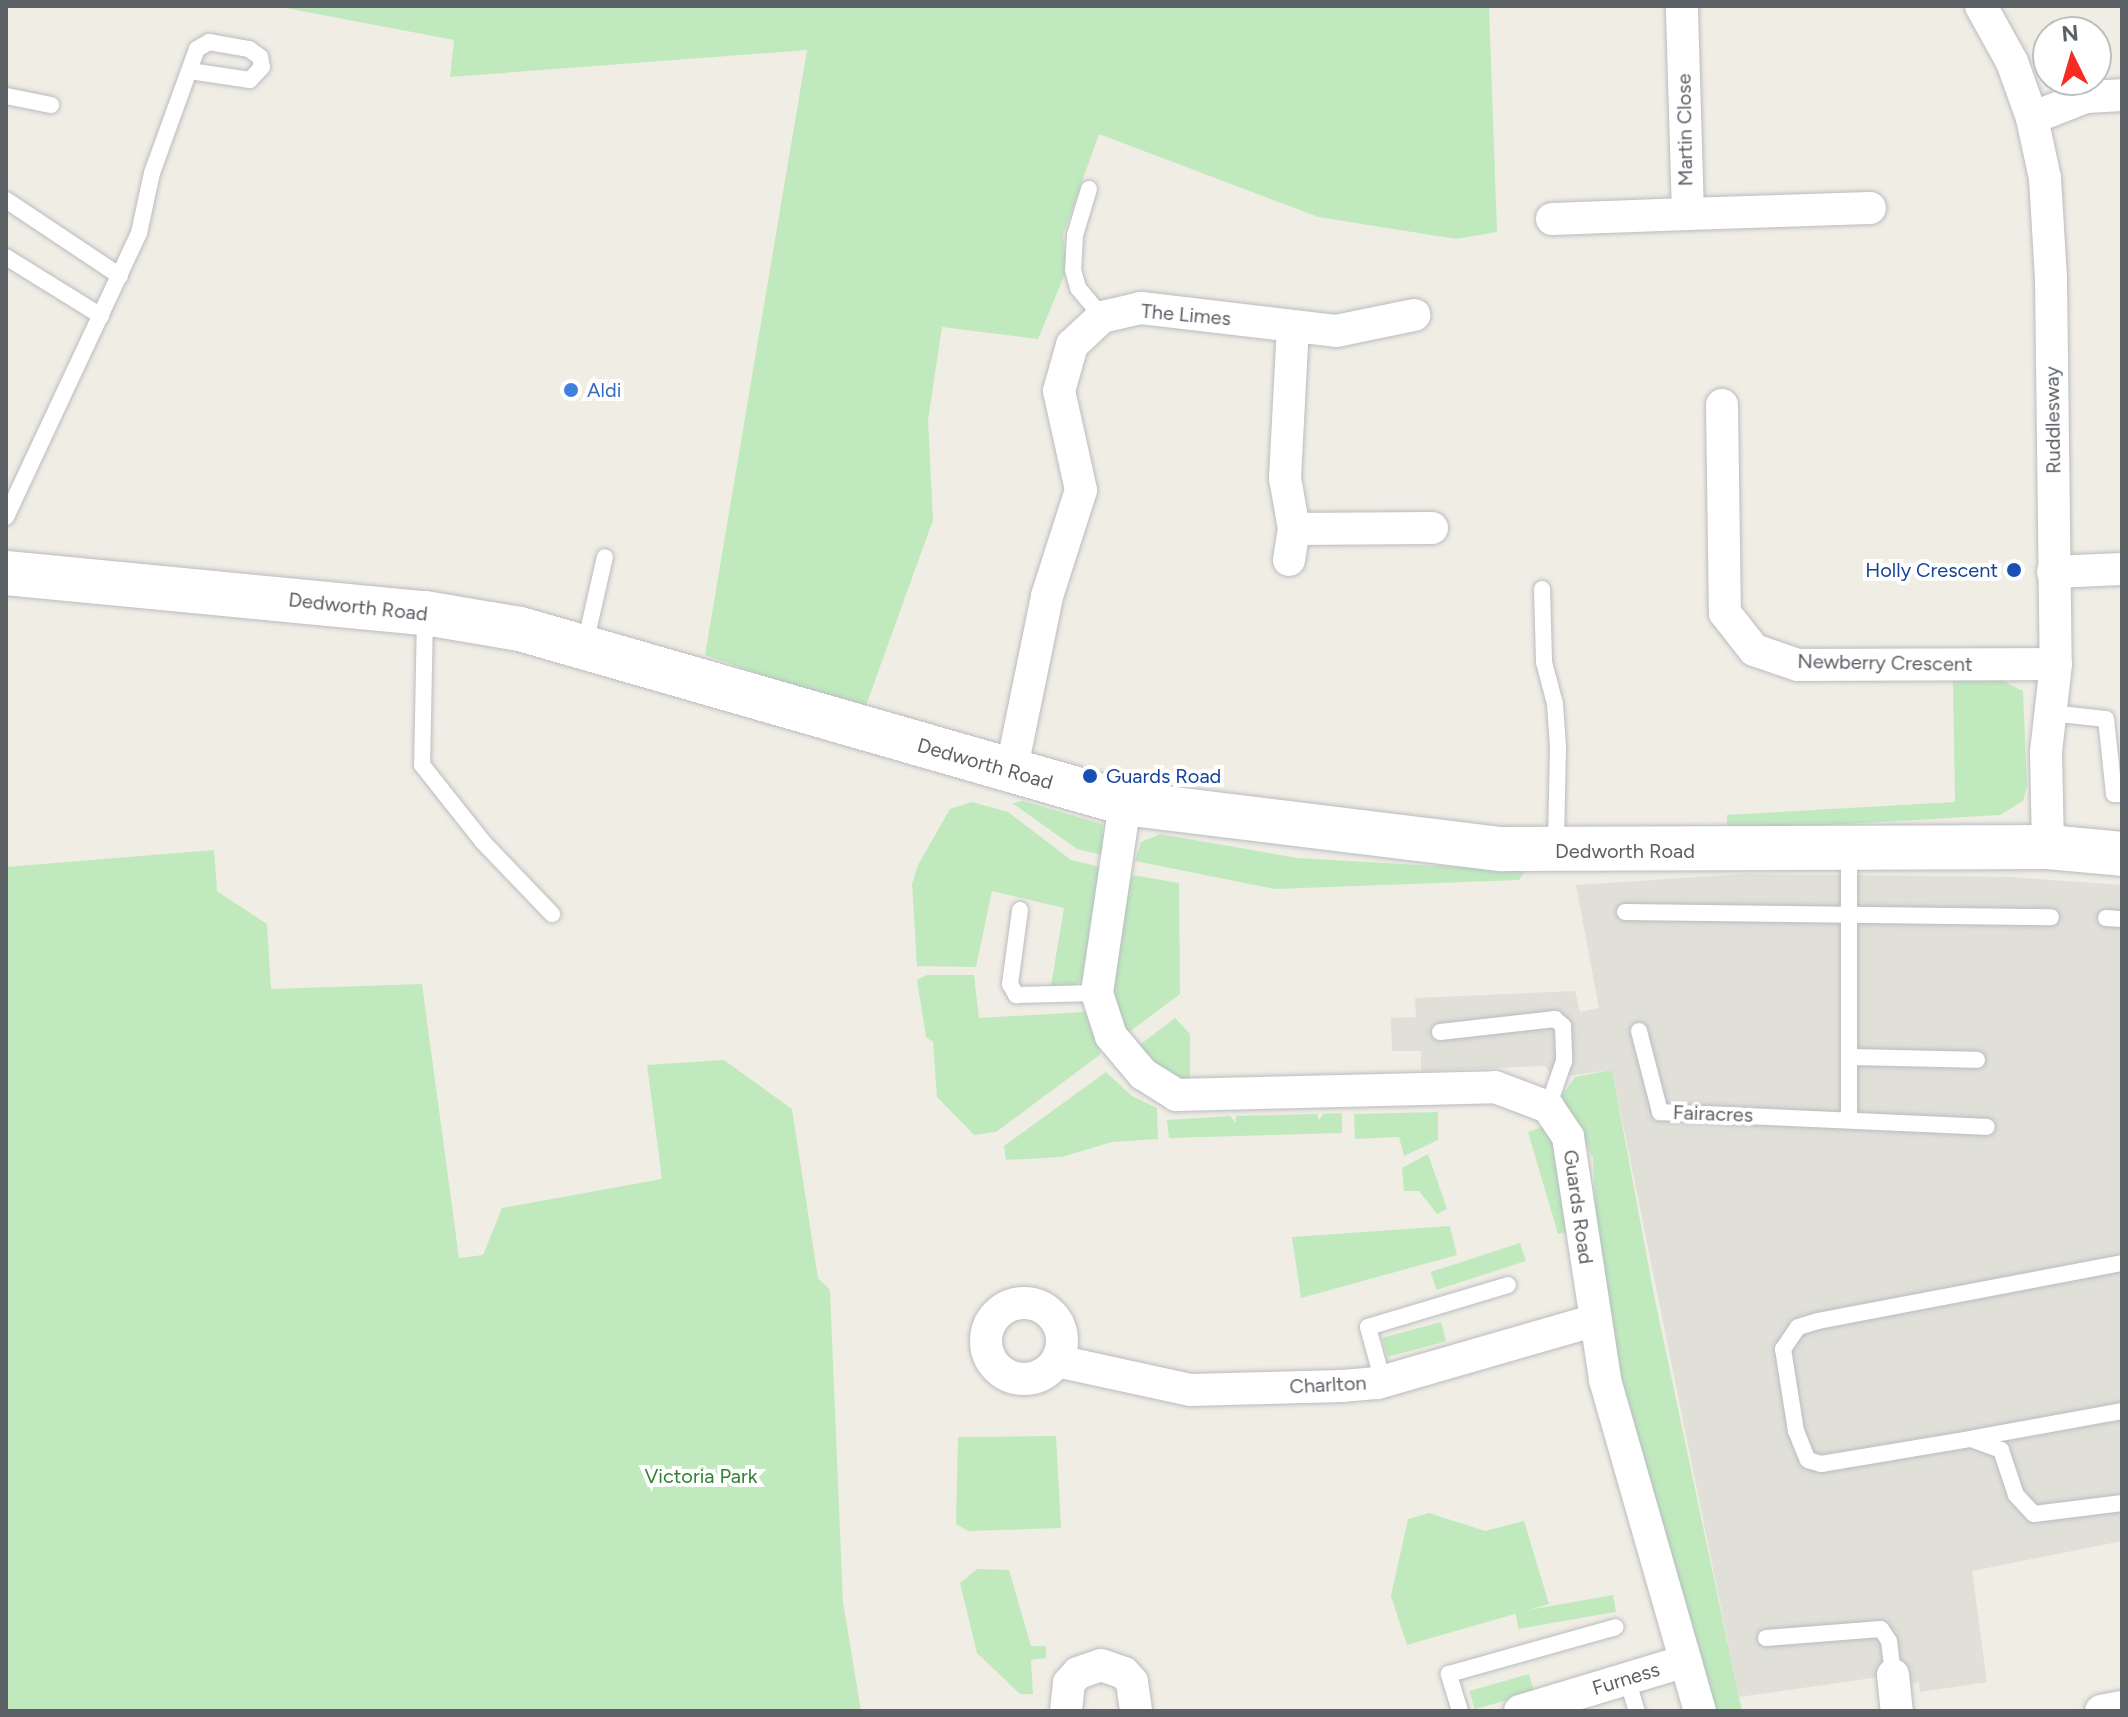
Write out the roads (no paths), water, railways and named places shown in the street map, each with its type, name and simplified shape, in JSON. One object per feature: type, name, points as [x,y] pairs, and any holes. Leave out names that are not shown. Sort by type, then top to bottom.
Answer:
[{"type":"main road","name":"Dedworth Road","points":[[6,573],[425,613],[520,629],[1125,803],[1555,852],[2048,847],[2122,854]]},
{"type":"street","name":"Martin Close","points":[[1552,219],[1688,214],[1682,6]]},
{"type":"street","name":"Ruddlesway","points":[[1981,6],[2012,62],[2032,118],[2045,178],[2051,279],[2056,664],[2050,713],[2048,847]]},
{"type":"street","points":[[2032,118],[2086,97],[2122,95]]},
{"type":"street","points":[[1688,214],[1853,201]]},
{"type":"street","name":"The Limes","points":[[1102,317],[1141,308],[1336,331],[1414,315]]},
{"type":"street","points":[[1011,772],[1047,596],[1081,490],[1059,391],[1072,345],[1102,317]]},
{"type":"street","points":[[1293,326],[1285,478],[1291,544],[1432,528]]},
{"type":"street","name":"Newberry Crescent","points":[[1730,421],[1725,613],[1754,650],[1798,665],[2056,664]]},
{"type":"street","points":[[2053,572],[2122,569]]},
{"type":"street","points":[[1125,803],[1097,993],[1111,1036],[1143,1074],[1176,1095],[1495,1087],[1548,1107]]},
{"type":"street","name":"Guards Road","points":[[1548,1107],[1568,1137],[1593,1321],[1605,1380],[1700,1711]]},
{"type":"street","name":"Charlton","points":[[1057,1361],[1190,1390],[1383,1382],[1593,1321]]},
{"type":"street","name":"Furness","points":[[1520,1711],[1686,1661]]},
{"type":"street","points":[[1066,1711],[1069,1683],[1078,1673],[1101,1665],[1124,1673],[1132,1682],[1136,1711]]},
{"type":"street","points":[[1893,1675],[1897,1711]]},
{"type":"street","points":[[2101,1711],[2122,1707]]},
{"type":"lane","points":[[6,517],[139,233],[152,173],[190,71]]},
{"type":"lane","points":[[6,96],[51,105]]},
{"type":"lane","points":[[1089,189],[1075,235],[1073,270],[1078,288],[1102,317]]},
{"type":"lane","points":[[6,200],[120,276]]},
{"type":"lane","points":[[6,257],[101,316]]},
{"type":"lane","points":[[584,646],[605,557]]},
{"type":"lane","points":[[1542,589],[1544,662],[1555,704],[1558,747],[1555,852]]},
{"type":"lane","points":[[425,613],[422,765],[483,842],[552,914]]},
{"type":"lane","points":[[2050,713],[2106,719],[2114,794],[2122,794]]},
{"type":"lane","points":[[1849,850],[1849,1119]]},
{"type":"lane","points":[[1020,910],[1010,984],[1016,995],[1097,993]]},
{"type":"lane","points":[[1625,912],[2051,917]]},
{"type":"lane","points":[[1440,1032],[1555,1019],[1563,1026],[1564,1061],[1548,1107]]},
{"type":"lane","name":"Fairacres","points":[[1639,1031],[1660,1112],[1987,1127]]},
{"type":"lane","points":[[1849,1057],[1977,1060]]},
{"type":"lane","points":[[2122,1263],[1818,1321],[1787,1336],[1783,1349],[1796,1431],[1808,1460],[1821,1464],[2122,1411]]},
{"type":"lane","points":[[1383,1382],[1368,1327],[1508,1285]]},
{"type":"lane","points":[[1971,1439],[2001,1450],[2016,1495],[2034,1514],[2122,1503]]},
{"type":"lane","points":[[1460,1711],[1449,1674],[1616,1627]]},
{"type":"lane","points":[[1766,1638],[1881,1629],[1889,1641],[1893,1675]]},
{"type":"lane","points":[[1627,1679],[1637,1711]]},
{"type":"place","name":"Aldi","points":[[571,390]]},
{"type":"place","name":"Holly Crescent","points":[[2014,570]]},
{"type":"place","name":"Guards Road","points":[[1090,776]]},
{"type":"park label","name":"Victoria Park","points":[[701,1476]]}]
